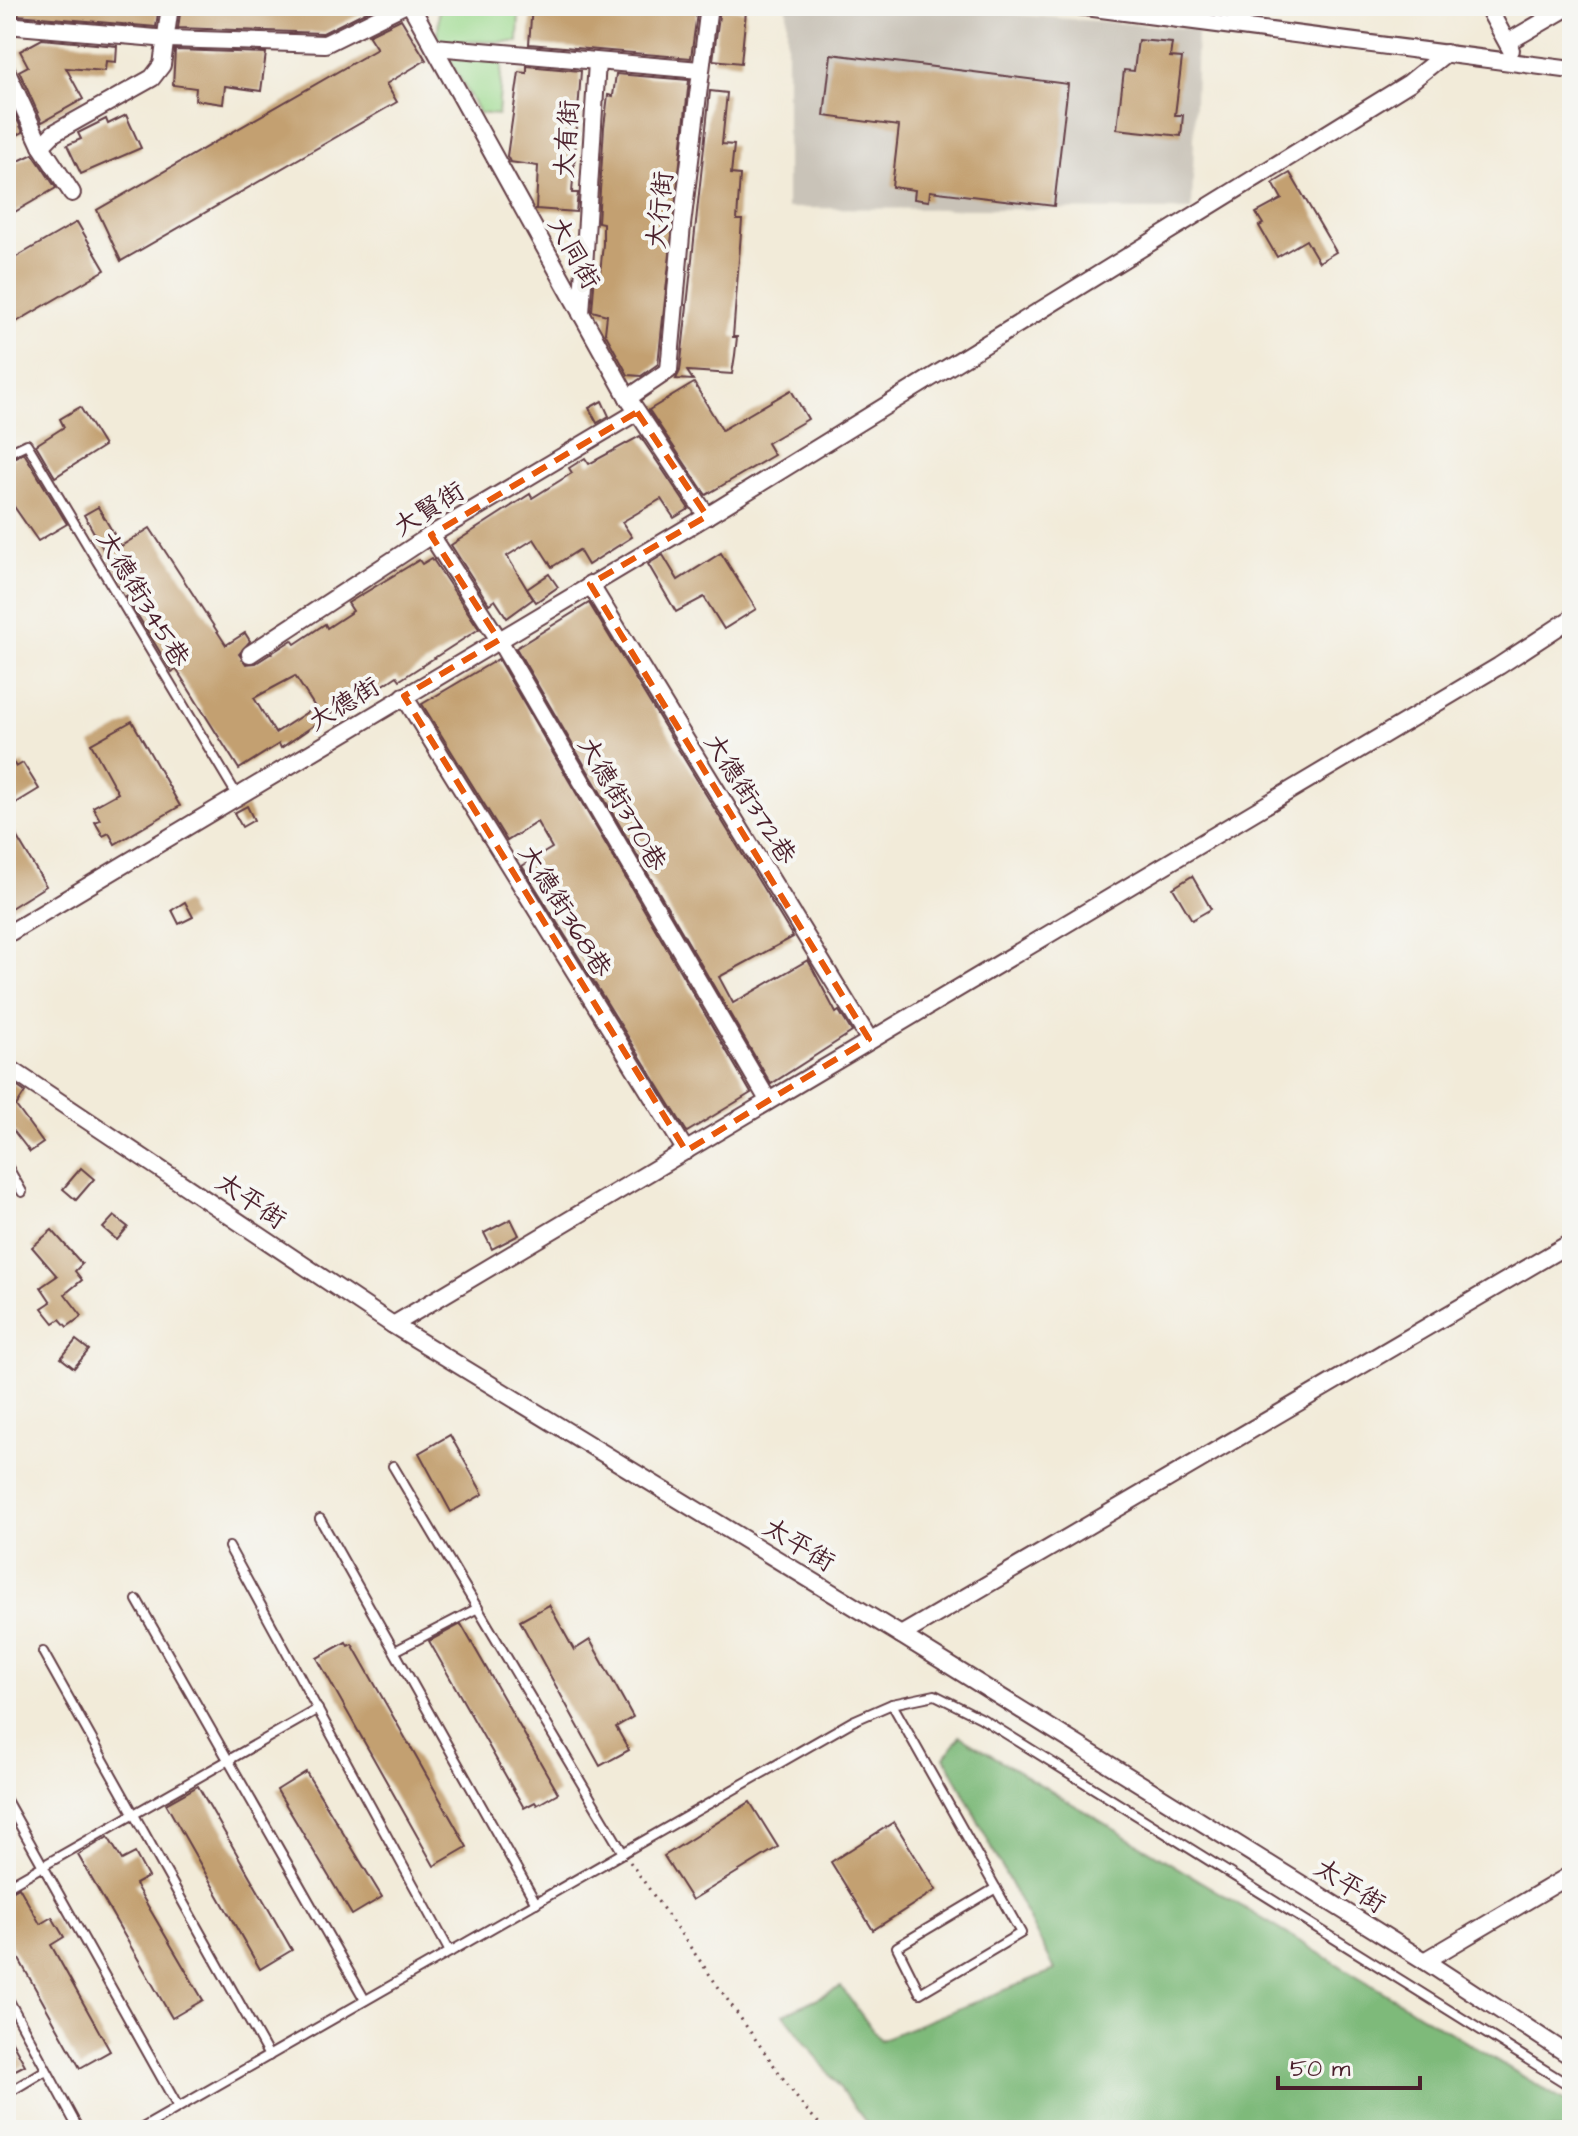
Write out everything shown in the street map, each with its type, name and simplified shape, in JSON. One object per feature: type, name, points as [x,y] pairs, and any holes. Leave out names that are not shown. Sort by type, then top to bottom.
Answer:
[{"type":"street","points":[[41,146],[54,133],[152,78],[162,65],[168,39],[170,6]]},
{"type":"street","points":[[6,25],[168,39],[325,44],[402,6]]},
{"type":"street","name":"大同街","points":[[411,6],[581,316],[633,405],[707,516]]},
{"type":"street","name":"大行街","points":[[633,405],[669,370],[709,6]]},
{"type":"street","points":[[1078,6],[1572,70]]},
{"type":"street","points":[[1487,6],[1508,42],[1517,65]]},
{"type":"street","points":[[1508,42],[1570,6]]},
{"type":"street","points":[[435,47],[700,70]]},
{"type":"street","name":"大德街","points":[[6,935],[707,516],[1396,92],[1446,53]]},
{"type":"street","name":"大有街","points":[[581,316],[597,62]]},
{"type":"street","points":[[6,70],[41,146],[72,193]]},
{"type":"street","name":"大賢街","points":[[250,654],[633,405]]},
{"type":"street","name":"大德街370巷","points":[[431,535],[499,640],[768,1100]]},
{"type":"street","name":"大德街372巷","points":[[590,584],[869,1039]]},
{"type":"street","points":[[393,1325],[1499,666],[1572,618]]},
{"type":"street","name":"大德街368巷","points":[[404,696],[686,1151]]},
{"type":"street","name":"太平街","points":[[6,1066],[393,1325],[901,1635],[1425,1961],[1572,2057]]},
{"type":"street","points":[[901,1635],[1572,1242]]},
{"type":"street","points":[[1425,1961],[1572,1874]]},
{"type":"lane","name":"大德街345巷","points":[[6,454],[27,444],[237,795]]},
{"type":"lane","points":[[6,1164],[22,1192]]},
{"type":"lane","points":[[393,1466],[623,1853]]},
{"type":"lane","points":[[320,1519],[536,1903]]},
{"type":"lane","points":[[229,1547],[450,1952]]},
{"type":"lane","points":[[137,1600],[365,2000]]},
{"type":"lane","points":[[395,1651],[478,1608]]},
{"type":"lane","points":[[43,1652],[269,2056]]},
{"type":"lane","points":[[139,2130],[853,1721],[892,1704],[935,1695],[981,1718],[1572,2087]]},
{"type":"lane","points":[[892,1704],[996,1888],[1021,1933],[920,1993],[897,1947],[996,1888]]},
{"type":"lane","points":[[6,1887],[318,1709]]},
{"type":"lane","points":[[6,1800],[178,2107]]},
{"type":"lane","points":[[6,1995],[79,2130]]},
{"type":"lane","points":[[6,2094],[46,2070]]},
{"type":"path","points":[[623,1853],[802,2105],[825,2130]]},
{"type":"highlighted area","points":[[637,412],[707,516],[590,584],[869,1039],[686,1151],[404,696],[499,640],[431,535]]},
{"type":"shaded area","points":[[787,6],[907,6],[1197,29],[1192,210],[787,208]]},
{"type":"green space","points":[[439,8],[519,9],[518,42],[438,41]]},
{"type":"green space","points":[[448,57],[502,61],[498,115],[479,113]]},
{"type":"green space","points":[[960,1736],[1572,2106],[1572,2130],[872,2130],[784,2014],[841,1987],[880,2040],[1055,1970],[945,1757]]},
{"type":"building","points":[[6,6],[159,6],[156,27],[6,14]]},
{"type":"building","points":[[181,6],[377,6],[323,33],[178,28]]},
{"type":"building","points":[[532,6],[698,6],[691,58],[529,44]]},
{"type":"building","points":[[720,8],[746,11],[741,63],[713,60]]},
{"type":"building","points":[[401,19],[426,60],[386,84],[397,102],[121,261],[97,210],[377,49],[368,35]]},
{"type":"building","points":[[42,39],[117,46],[116,62],[106,61],[105,71],[66,68],[83,99],[42,122],[19,71],[28,66],[20,51]]},
{"type":"building","points":[[1138,40],[1172,43],[1170,57],[1182,58],[1175,115],[1183,115],[1181,136],[1117,129],[1124,70],[1134,71]]},
{"type":"building","points":[[175,50],[266,53],[261,91],[225,86],[223,104],[195,100],[196,88],[173,85]]},
{"type":"building","points":[[831,54],[1068,84],[1054,206],[930,191],[929,201],[914,199],[915,190],[892,187],[899,126],[824,116]]},
{"type":"building","points":[[527,66],[581,71],[572,193],[578,193],[576,212],[536,209],[538,166],[510,162],[507,156],[519,72],[527,73]]},
{"type":"building","points":[[616,74],[689,80],[658,364],[641,376],[628,375],[605,333],[607,315],[592,311],[595,273],[600,273],[603,244],[603,223],[598,222],[604,127],[608,95],[613,96]]},
{"type":"building","points":[[710,91],[727,93],[722,144],[734,145],[731,174],[740,175],[737,220],[742,220],[733,337],[737,337],[735,355],[732,374],[687,371],[693,380],[676,379],[680,371]]},
{"type":"building","points":[[6,96],[23,132],[6,141]]},
{"type":"building","points":[[126,115],[141,148],[81,174],[67,145],[81,139],[78,133],[106,119],[108,124]]},
{"type":"building","points":[[33,154],[56,188],[6,217],[6,167]]},
{"type":"building","points":[[1290,173],[1336,252],[1319,262],[1306,240],[1277,257],[1259,226],[1263,224],[1256,213],[1282,199],[1273,183]]},
{"type":"building","points":[[77,222],[105,270],[6,328],[6,263]]},
{"type":"building","points":[[694,383],[722,430],[791,390],[808,419],[767,443],[774,455],[706,495],[649,410]]},
{"type":"building","points":[[602,401],[609,416],[597,423],[589,408]]},
{"type":"building","points":[[80,407],[104,446],[55,477],[36,445],[64,427],[60,419]]},
{"type":"building","points":[[640,436],[689,509],[674,518],[661,499],[622,522],[632,537],[588,565],[579,550],[552,567],[534,539],[507,556],[533,599],[507,618],[495,600],[489,604],[451,545],[530,494],[532,498],[572,473],[569,468],[585,458],[589,464]]},
{"type":"building","points":[[24,453],[67,524],[38,541],[6,495],[6,461]]},
{"type":"building","points":[[98,507],[121,546],[150,528],[226,645],[245,633],[250,641],[239,654],[246,664],[256,663],[292,640],[295,644],[325,624],[327,628],[353,611],[348,603],[419,560],[422,564],[432,558],[479,629],[400,680],[397,676],[370,694],[367,689],[281,748],[279,744],[239,769],[176,669],[172,672],[126,596],[129,595],[84,515]],"holes":[[[295,676],[315,707],[275,733],[254,698]]]},
{"type":"building","points":[[721,553],[756,609],[724,629],[704,597],[676,612],[648,564],[663,555],[678,580]]},
{"type":"building","points":[[549,574],[558,587],[536,602],[527,589]]},
{"type":"building","points":[[589,603],[793,937],[719,977],[733,1003],[808,960],[836,1013],[839,1011],[852,1032],[771,1084],[516,648]]},
{"type":"building","points":[[498,659],[751,1093],[687,1132],[522,866],[552,848],[537,822],[507,841],[422,704]]},
{"type":"building","points":[[132,721],[180,806],[115,844],[109,833],[103,836],[95,822],[100,820],[93,807],[118,793],[91,744]]},
{"type":"building","points":[[6,751],[16,767],[23,763],[39,789],[6,809]]},
{"type":"building","points":[[247,806],[254,820],[242,827],[234,813]]},
{"type":"building","points":[[6,819],[46,886],[6,911]]},
{"type":"building","points":[[1192,876],[1211,909],[1192,920],[1173,888]]},
{"type":"building","points":[[185,902],[193,917],[179,924],[172,910]]},
{"type":"building","points":[[6,1079],[25,1092],[16,1106],[43,1143],[30,1152],[6,1121]]},
{"type":"building","points":[[81,1168],[94,1179],[76,1200],[63,1189]]},
{"type":"building","points":[[114,1216],[128,1227],[117,1240],[103,1228]]},
{"type":"building","points":[[511,1219],[519,1235],[492,1249],[484,1233]]},
{"type":"building","points":[[52,1230],[82,1264],[75,1271],[82,1280],[65,1294],[82,1316],[67,1327],[60,1319],[54,1323],[42,1308],[51,1302],[41,1287],[57,1276],[32,1247]]},
{"type":"building","points":[[76,1340],[89,1350],[74,1368],[61,1358]]},
{"type":"building","points":[[450,1435],[483,1494],[451,1512],[419,1453]]},
{"type":"building","points":[[549,1605],[574,1650],[590,1640],[633,1717],[616,1727],[629,1750],[600,1766],[520,1621]]},
{"type":"building","points":[[461,1624],[558,1793],[537,1805],[535,1802],[524,1808],[429,1641]]},
{"type":"building","points":[[346,1642],[348,1646],[352,1644],[467,1847],[434,1866],[317,1658]]},
{"type":"building","points":[[306,1772],[382,1897],[352,1915],[277,1790]]},
{"type":"building","points":[[198,1786],[292,1950],[260,1969],[166,1804]]},
{"type":"building","points":[[750,1802],[778,1847],[692,1900],[664,1856]]},
{"type":"building","points":[[894,1822],[936,1890],[873,1930],[831,1862]]},
{"type":"building","points":[[108,1837],[122,1860],[135,1853],[148,1877],[135,1884],[203,2000],[172,2018],[78,1855]]},
{"type":"building","points":[[19,1887],[40,1924],[52,1917],[64,1937],[51,1945],[110,2051],[80,2068],[6,1936],[6,1894]]},
{"type":"building","points":[[6,2031],[25,2065],[6,2075]]}]
